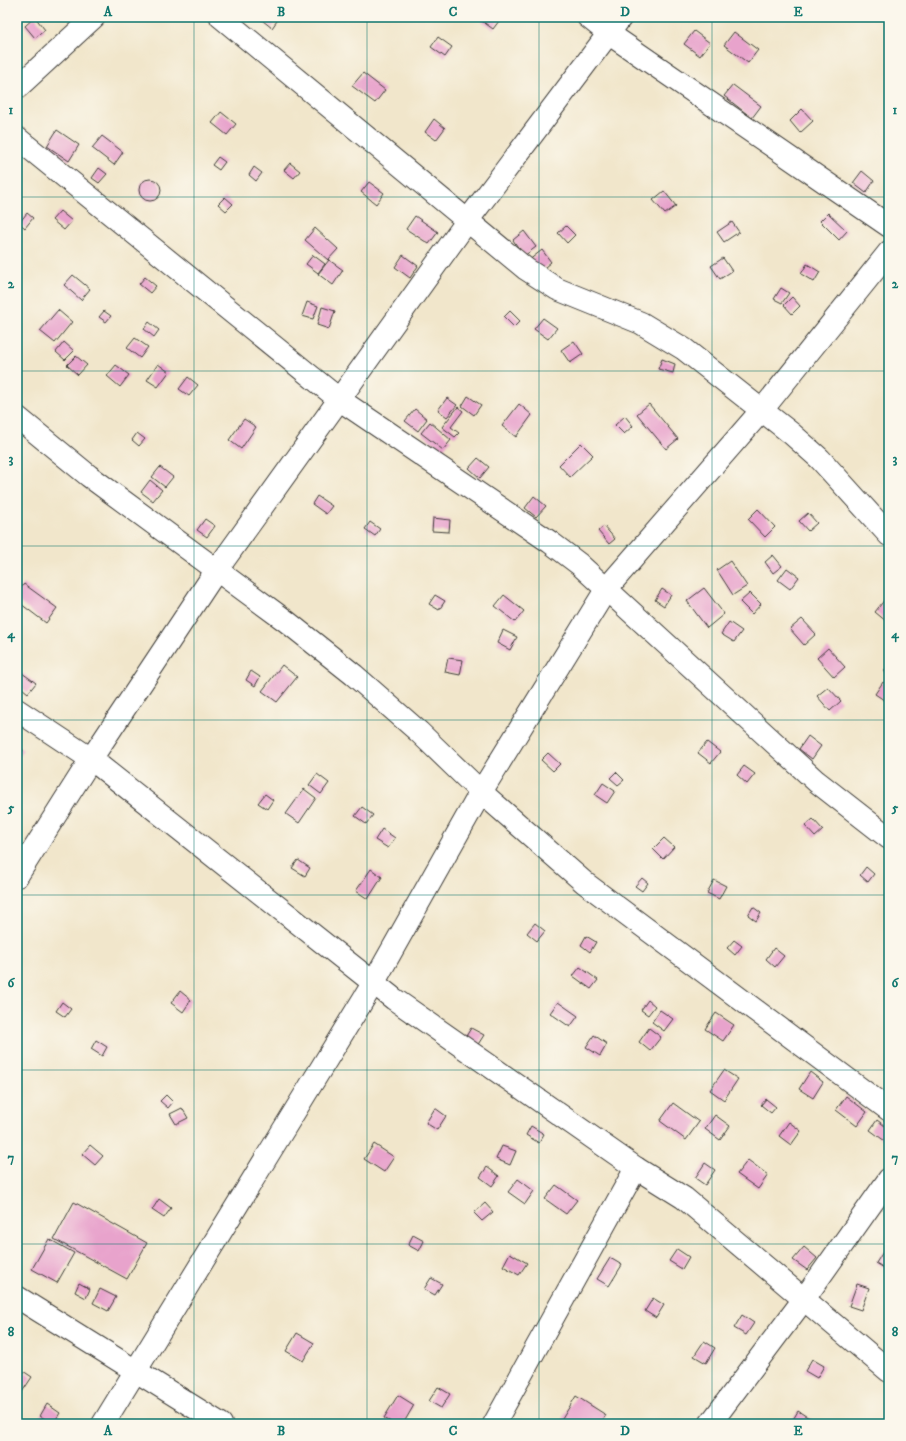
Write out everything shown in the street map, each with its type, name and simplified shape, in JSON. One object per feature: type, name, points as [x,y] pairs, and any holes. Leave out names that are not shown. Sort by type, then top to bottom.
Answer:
[{"type":"street","points":[[17,88],[94,17]]},
{"type":"street","points":[[220,17],[468,220],[496,246],[526,269],[558,289],[660,333],[684,349],[762,410],[820,459],[889,535]]},
{"type":"street","points":[[588,17],[615,25],[889,226]]},
{"type":"street","points":[[17,876],[91,759],[216,570],[340,400],[468,220],[615,25]]},
{"type":"street","points":[[17,138],[340,400],[550,542],[607,588],[816,781],[889,838]]},
{"type":"street","points":[[104,1424],[374,982],[481,792],[607,588],[762,410],[889,252]]},
{"type":"street","points":[[17,417],[89,476],[286,621],[354,675],[419,732],[481,792],[585,883],[889,1110]]},
{"type":"street","points":[[17,710],[91,759],[394,998],[636,1168],[684,1198],[889,1371]]},
{"type":"street","points":[[494,1424],[636,1168]]},
{"type":"street","points":[[710,1424],[804,1299],[889,1179]]},
{"type":"street","points":[[17,1297],[221,1424]]},
{"type":"building","points":[[35,17],[45,30],[35,38],[25,26]]},
{"type":"building","points":[[258,17],[278,17],[279,18],[272,28]]},
{"type":"building","points":[[485,17],[502,17],[493,29],[482,21]]},
{"type":"building","points":[[694,31],[710,43],[700,56],[684,44]]},
{"type":"building","points":[[734,32],[758,50],[748,63],[724,45]]},
{"type":"building","points":[[438,37],[452,47],[445,57],[431,47]]},
{"type":"building","points":[[363,73],[385,90],[375,103],[352,86]]},
{"type":"building","points":[[733,85],[761,106],[752,118],[724,96]]},
{"type":"building","points":[[802,109],[813,121],[800,133],[790,121]]},
{"type":"building","points":[[221,112],[236,124],[227,135],[212,123]]},
{"type":"building","points":[[434,119],[445,128],[436,140],[425,132]]},
{"type":"building","points":[[57,130],[79,145],[69,161],[47,146]]},
{"type":"building","points":[[102,136],[123,152],[114,165],[92,148]]},
{"type":"building","points":[[218,157],[225,162],[219,170],[212,165]]},
{"type":"building","points":[[290,163],[300,171],[294,178],[284,170]]},
{"type":"building","points":[[254,167],[262,173],[256,181],[249,175]]},
{"type":"building","points":[[99,168],[107,174],[99,183],[92,178]]},
{"type":"building","points":[[862,171],[874,181],[866,193],[853,183]]},
{"type":"building","points":[[150,179],[158,182],[161,190],[158,198],[150,201],[142,198],[139,190],[142,182]]},
{"type":"building","points":[[369,182],[384,193],[376,204],[361,192]]},
{"type":"building","points":[[664,191],[676,206],[665,214],[653,200]]},
{"type":"building","points":[[225,197],[233,204],[226,211],[218,204]]},
{"type":"building","points":[[60,211],[72,221],[64,230],[52,220]]},
{"type":"building","points":[[27,213],[33,218],[25,228],[19,223]]},
{"type":"building","points":[[828,213],[847,231],[839,240],[820,221]]},
{"type":"building","points":[[415,216],[438,232],[429,244],[406,229]]},
{"type":"building","points":[[732,222],[739,232],[724,242],[717,232]]},
{"type":"building","points":[[566,226],[575,235],[567,243],[558,233]]},
{"type":"building","points":[[315,228],[338,249],[328,260],[305,240]]},
{"type":"building","points":[[524,231],[536,247],[524,256],[513,240]]},
{"type":"building","points":[[542,250],[551,262],[538,273],[528,261]]},
{"type":"building","points":[[313,255],[325,264],[318,273],[306,264]]},
{"type":"building","points":[[403,255],[418,266],[410,278],[395,267]]},
{"type":"building","points":[[723,258],[732,271],[720,279],[711,266]]},
{"type":"building","points":[[329,260],[343,270],[333,285],[318,274]]},
{"type":"building","points":[[807,264],[820,272],[814,282],[801,274]]},
{"type":"building","points":[[73,275],[90,289],[81,300],[64,285]]},
{"type":"building","points":[[145,277],[156,286],[150,293],[139,284]]},
{"type":"building","points":[[781,288],[789,293],[782,303],[774,299]]},
{"type":"building","points":[[792,297],[800,306],[792,314],[784,305]]},
{"type":"building","points":[[307,302],[318,306],[313,319],[302,316]]},
{"type":"building","points":[[322,307],[335,311],[329,329],[317,325]]},
{"type":"building","points":[[58,310],[72,322],[55,343],[40,331]]},
{"type":"building","points":[[104,311],[111,316],[106,322],[99,317]]},
{"type":"building","points":[[510,311],[520,321],[514,327],[504,317]]},
{"type":"building","points":[[543,318],[557,328],[548,339],[534,329]]},
{"type":"building","points":[[149,322],[159,330],[154,337],[144,329]]},
{"type":"building","points":[[135,338],[148,347],[140,358],[127,348]]},
{"type":"building","points":[[574,341],[583,354],[570,363],[561,350]]},
{"type":"building","points":[[64,342],[74,351],[65,360],[56,352]]},
{"type":"building","points":[[76,356],[87,365],[78,375],[67,365]]},
{"type":"building","points":[[662,359],[675,364],[673,373],[658,369]]},
{"type":"building","points":[[158,364],[169,372],[158,387],[147,380]]},
{"type":"building","points":[[116,365],[129,375],[120,387],[107,376]]},
{"type":"building","points":[[188,377],[198,385],[189,396],[179,389]]},
{"type":"building","points":[[468,396],[481,405],[474,415],[462,406]]},
{"type":"building","points":[[447,398],[457,405],[447,417],[438,410]]},
{"type":"building","points":[[519,404],[532,415],[516,437],[502,426]]},
{"type":"building","points":[[649,404],[678,439],[666,449],[637,414]]},
{"type":"building","points":[[458,407],[463,411],[451,427],[459,433],[455,437],[442,427]]},
{"type":"building","points":[[415,409],[427,419],[418,431],[405,421]]},
{"type":"building","points":[[625,416],[633,426],[624,434],[615,425]]},
{"type":"building","points":[[244,419],[256,427],[241,449],[229,440]]},
{"type":"building","points":[[430,422],[451,440],[443,450],[421,433]]},
{"type":"building","points":[[137,433],[145,439],[139,446],[132,440]]},
{"type":"building","points":[[581,443],[593,455],[570,477],[559,465]]},
{"type":"building","points":[[478,458],[489,467],[480,478],[469,468]]},
{"type":"building","points":[[160,467],[173,477],[165,487],[152,477]]},
{"type":"building","points":[[150,480],[162,490],[153,501],[141,492]]},
{"type":"building","points":[[317,496],[332,506],[326,514],[312,504]]},
{"type":"building","points":[[534,496],[546,506],[536,517],[525,508]]},
{"type":"building","points":[[758,509],[775,527],[765,537],[748,519]]},
{"type":"building","points":[[808,513],[817,523],[808,531],[799,521]]},
{"type":"building","points":[[433,518],[450,520],[449,532],[432,531]]},
{"type":"building","points":[[205,519],[215,526],[207,537],[197,530]]},
{"type":"building","points":[[370,522],[380,529],[375,536],[365,529]]},
{"type":"building","points":[[604,526],[615,539],[609,544],[598,531]]},
{"type":"building","points":[[773,555],[782,566],[773,573],[765,562]]},
{"type":"building","points":[[730,561],[747,586],[733,595],[717,570]]},
{"type":"building","points":[[787,568],[799,577],[790,589],[778,580]]},
{"type":"building","points":[[24,584],[57,608],[46,623],[17,601],[17,593]]},
{"type":"building","points":[[704,588],[724,614],[707,628],[687,601]]},
{"type":"building","points":[[662,589],[671,595],[664,606],[655,600]]},
{"type":"building","points":[[750,593],[761,604],[752,614],[740,602]]},
{"type":"building","points":[[435,595],[445,601],[439,610],[429,604]]},
{"type":"building","points":[[504,595],[524,611],[515,622],[495,606]]},
{"type":"building","points":[[886,598],[889,600],[889,620],[887,622],[875,612]]},
{"type":"building","points":[[802,619],[816,634],[804,645],[790,629]]},
{"type":"building","points":[[729,622],[742,631],[734,642],[721,634]]},
{"type":"building","points":[[503,630],[517,637],[510,650],[497,643]]},
{"type":"building","points":[[828,648],[845,667],[834,677],[817,658]]},
{"type":"building","points":[[448,658],[463,660],[460,675],[445,672]]},
{"type":"building","points":[[282,665],[297,677],[277,702],[262,691]]},
{"type":"building","points":[[889,668],[889,679],[884,670]]},
{"type":"building","points":[[251,671],[260,677],[255,686],[246,680]]},
{"type":"building","points":[[22,673],[36,683],[28,693],[17,684],[17,680]]},
{"type":"building","points":[[883,682],[889,687],[889,694],[884,700],[875,694]]},
{"type":"building","points":[[828,687],[841,701],[830,711],[817,696]]},
{"type":"building","points":[[808,736],[821,746],[812,759],[799,749]]},
{"type":"building","points":[[707,742],[720,752],[711,763],[698,753]]},
{"type":"building","points":[[17,746],[23,750],[17,759]]},
{"type":"building","points":[[548,753],[560,764],[553,771],[541,760]]},
{"type":"building","points":[[744,766],[755,774],[747,784],[737,775]]},
{"type":"building","points":[[616,772],[624,780],[618,785],[610,778]]},
{"type":"building","points":[[317,774],[329,783],[321,794],[309,785]]},
{"type":"building","points":[[603,783],[615,791],[607,803],[595,795]]},
{"type":"building","points":[[304,789],[316,798],[299,823],[286,814]]},
{"type":"building","points":[[265,794],[273,800],[267,809],[258,803]]},
{"type":"building","points":[[362,807],[373,815],[366,824],[355,816]]},
{"type":"building","points":[[813,819],[823,830],[815,837],[805,826]]},
{"type":"building","points":[[382,829],[395,838],[388,848],[375,840]]},
{"type":"building","points":[[664,838],[674,847],[663,859],[653,849]]},
{"type":"building","points":[[298,860],[310,868],[305,876],[292,868]]},
{"type":"building","points":[[866,867],[874,874],[868,882],[860,875]]},
{"type":"building","points":[[371,869],[382,877],[368,899],[356,891]]},
{"type":"building","points":[[642,878],[648,883],[642,891],[635,886]]},
{"type":"building","points":[[714,880],[726,886],[719,899],[707,893]]},
{"type":"building","points":[[753,907],[761,913],[756,921],[748,915]]},
{"type":"building","points":[[535,923],[545,931],[537,941],[527,933]]},
{"type":"building","points":[[586,936],[596,942],[590,952],[581,945]]},
{"type":"building","points":[[734,940],[742,946],[735,955],[727,948]]},
{"type":"building","points":[[774,948],[784,956],[775,967],[766,959]]},
{"type":"building","points":[[580,967],[598,980],[591,989],[573,976]]},
{"type":"building","points":[[180,991],[191,1000],[183,1012],[171,1003]]},
{"type":"building","points":[[648,1000],[655,1006],[648,1015],[641,1010]]},
{"type":"building","points":[[62,1002],[71,1009],[65,1017],[56,1011]]},
{"type":"building","points":[[558,1002],[578,1016],[570,1027],[550,1013]]},
{"type":"building","points":[[660,1010],[673,1019],[664,1031],[652,1022]]},
{"type":"building","points":[[716,1013],[734,1025],[723,1041],[705,1029]]},
{"type":"building","points":[[471,1028],[484,1035],[477,1046],[465,1038]]},
{"type":"building","points":[[649,1028],[661,1037],[650,1051],[639,1042]]},
{"type":"building","points":[[594,1035],[607,1044],[600,1056],[586,1047]]},
{"type":"building","points":[[96,1040],[107,1047],[102,1056],[91,1049]]},
{"type":"building","points":[[724,1070],[738,1079],[724,1100],[710,1090]]},
{"type":"building","points":[[810,1072],[823,1082],[813,1098],[799,1089]]},
{"type":"building","points":[[166,1095],[173,1102],[168,1108],[160,1101]]},
{"type":"building","points":[[846,1096],[867,1112],[857,1126],[836,1110]]},
{"type":"building","points":[[766,1099],[776,1107],[771,1113],[761,1105]]},
{"type":"building","points":[[673,1103],[699,1122],[686,1140],[660,1121]]},
{"type":"building","points":[[182,1108],[188,1118],[176,1124],[170,1114]]},
{"type":"building","points":[[435,1108],[446,1116],[437,1130],[426,1123]]},
{"type":"building","points":[[715,1115],[730,1126],[720,1140],[705,1129]]},
{"type":"building","points":[[877,1120],[889,1129],[889,1144],[870,1130]]},
{"type":"building","points":[[789,1122],[801,1131],[791,1145],[779,1136]]},
{"type":"building","points":[[531,1126],[544,1134],[539,1143],[526,1135]]},
{"type":"building","points":[[374,1144],[394,1157],[384,1172],[364,1159]]},
{"type":"building","points":[[90,1145],[103,1156],[95,1165],[82,1154]]},
{"type":"building","points":[[502,1146],[516,1151],[510,1165],[496,1159]]},
{"type":"building","points":[[748,1160],[768,1175],[758,1189],[737,1174]]},
{"type":"building","points":[[705,1163],[715,1170],[705,1185],[695,1178]]},
{"type":"building","points":[[487,1167],[499,1176],[492,1186],[480,1177]]},
{"type":"building","points":[[518,1179],[534,1191],[525,1204],[508,1192]]},
{"type":"building","points":[[556,1185],[577,1200],[566,1214],[545,1199]]},
{"type":"building","points":[[159,1199],[171,1208],[164,1218],[152,1210]]},
{"type":"building","points":[[74,1202],[147,1243],[127,1279],[54,1239]]},
{"type":"building","points":[[485,1203],[493,1212],[482,1221],[474,1213]]},
{"type":"building","points":[[413,1235],[424,1241],[419,1251],[408,1245]]},
{"type":"building","points":[[49,1239],[74,1253],[57,1283],[32,1269]]},
{"type":"building","points":[[804,1247],[817,1258],[807,1270],[793,1260]]},
{"type":"building","points":[[677,1249],[689,1257],[682,1269],[669,1261]]},
{"type":"building","points":[[883,1252],[889,1255],[889,1271],[876,1263]]},
{"type":"building","points":[[510,1253],[527,1263],[519,1275],[503,1266]]},
{"type":"building","points":[[610,1258],[622,1265],[609,1286],[597,1279]]},
{"type":"building","points":[[431,1278],[442,1284],[435,1295],[424,1289]]},
{"type":"building","points":[[79,1283],[90,1289],[86,1298],[75,1292]]},
{"type":"building","points":[[857,1284],[869,1288],[861,1310],[849,1306]]},
{"type":"building","points":[[100,1289],[116,1297],[108,1311],[93,1303]]},
{"type":"building","points":[[653,1298],[664,1305],[656,1318],[645,1311]]},
{"type":"building","points":[[742,1315],[754,1323],[746,1335],[734,1328]]},
{"type":"building","points":[[297,1333],[314,1343],[303,1361],[286,1351]]},
{"type":"building","points":[[704,1341],[715,1348],[706,1363],[694,1356]]},
{"type":"building","points":[[812,1359],[824,1366],[817,1378],[805,1371]]},
{"type":"building","points":[[17,1367],[32,1377],[20,1395],[17,1393]]},
{"type":"building","points":[[438,1387],[450,1394],[441,1408],[429,1401]]},
{"type":"building","points":[[398,1395],[414,1405],[403,1424],[394,1424],[384,1418]]},
{"type":"building","points":[[576,1396],[606,1415],[600,1424],[559,1424]]},
{"type":"building","points":[[47,1404],[60,1413],[53,1424],[40,1416]]},
{"type":"building","points":[[798,1411],[812,1420],[810,1424],[791,1423]]}]
